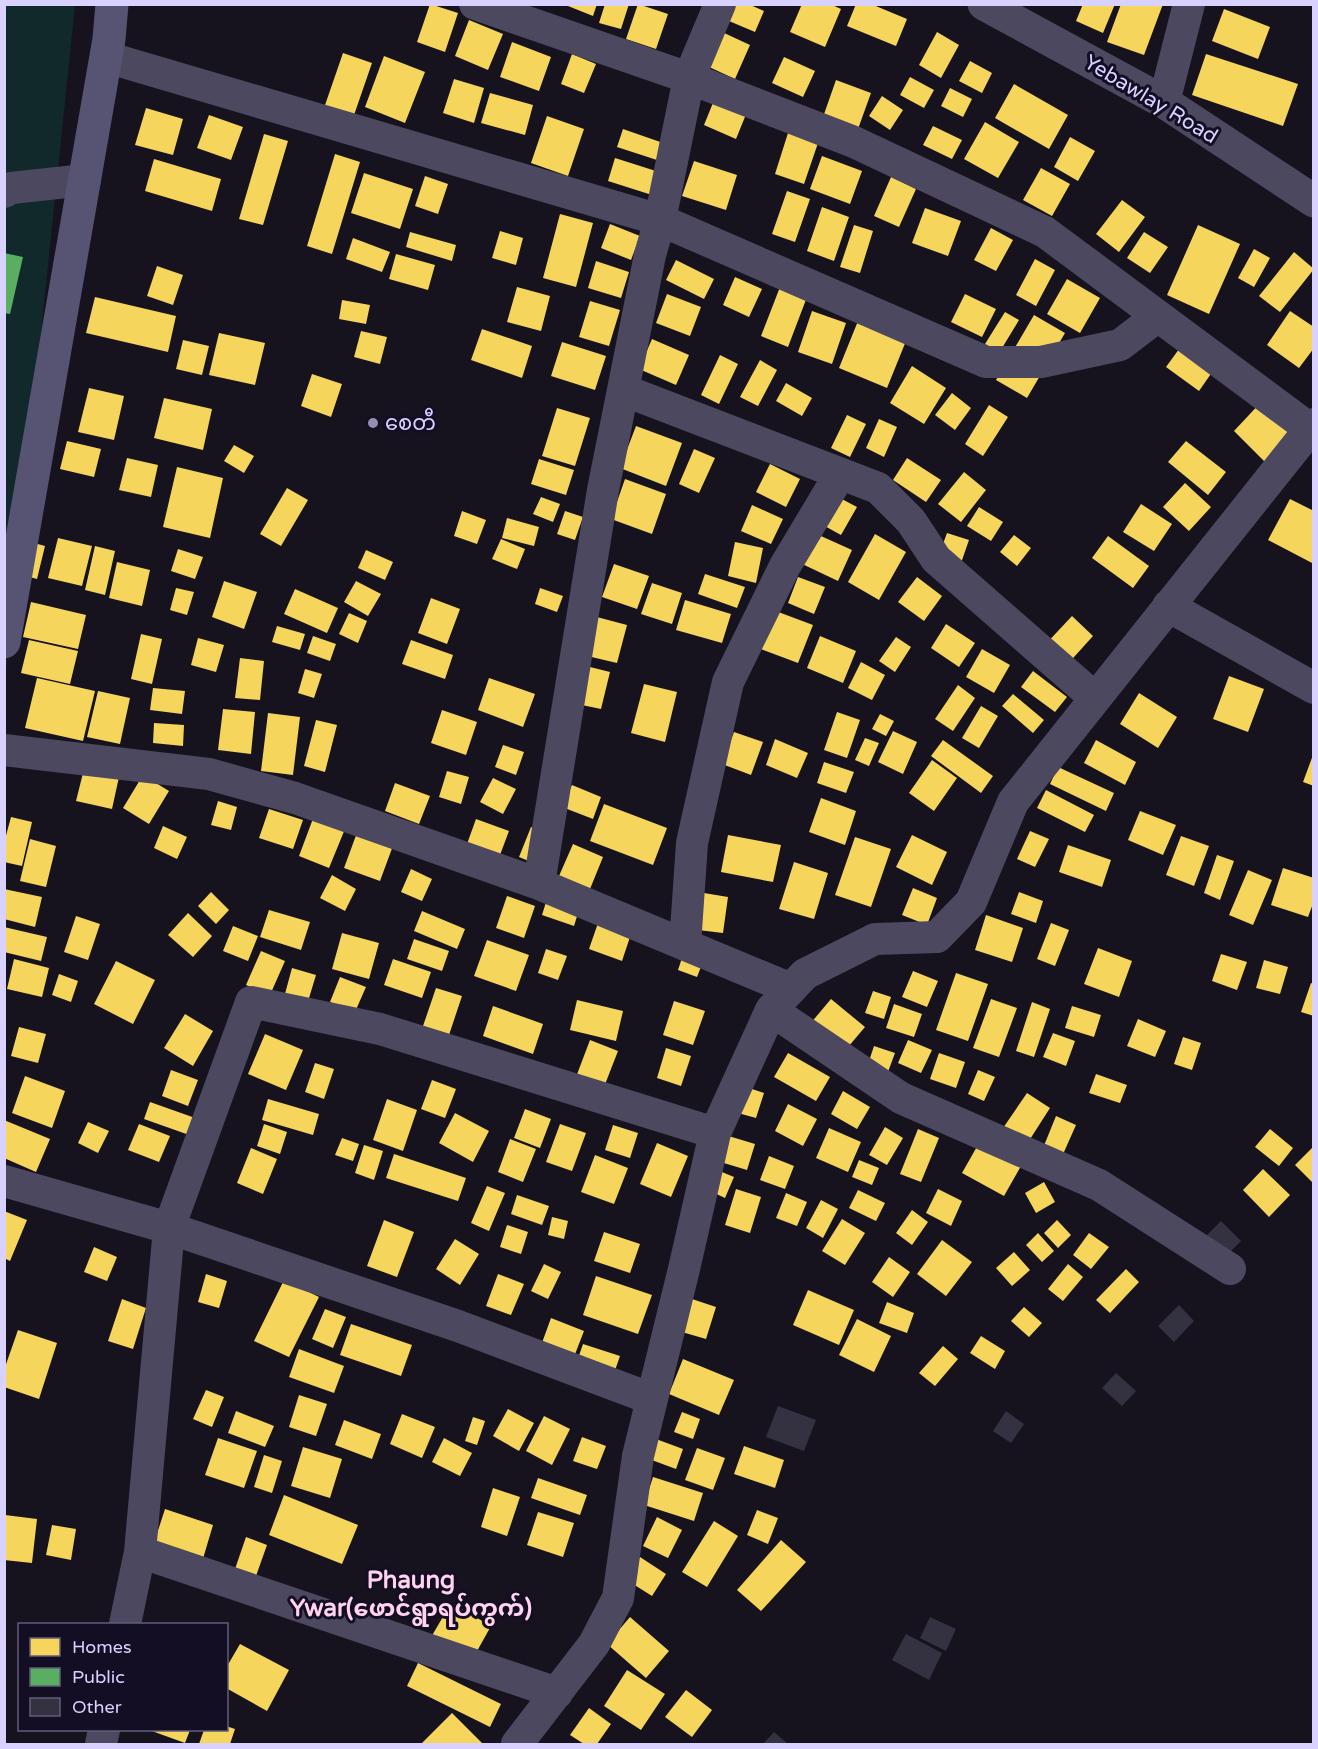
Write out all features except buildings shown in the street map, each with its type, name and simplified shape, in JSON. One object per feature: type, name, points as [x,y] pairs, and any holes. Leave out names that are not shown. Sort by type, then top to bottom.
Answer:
[{"type":"main road","points":[[4,642],[106,57],[112,4]]},
{"type":"street","points":[[475,4],[689,78],[854,142],[1045,232],[1312,427],[1013,802],[971,902],[937,937],[875,939],[805,974],[781,999],[715,1133],[638,1456],[618,1598],[594,1644],[517,1744]]},
{"type":"street","points":[[539,884],[603,490],[650,255],[660,220],[689,78],[720,4]]},
{"type":"street","name":"Yebawlay Road","points":[[984,4],[1164,102],[1314,201]]},
{"type":"street","points":[[1164,102],[1189,4]]},
{"type":"street","points":[[106,57],[660,220],[986,362],[1041,362],[1120,345],[1158,316]]},
{"type":"street","points":[[4,192],[11,189],[85,180]]},
{"type":"street","points":[[623,390],[878,488],[911,521],[936,559],[1095,698]]},
{"type":"street","points":[[685,945],[692,843],[728,682],[785,566],[840,474]]},
{"type":"street","points":[[1168,606],[1314,687]]},
{"type":"street","points":[[4,750],[209,774],[295,798],[539,884],[685,945],[781,999],[901,1098],[1099,1185],[1230,1269]]},
{"type":"street","points":[[125,1623],[140,1552],[169,1228],[251,1002],[380,1029],[715,1133]]},
{"type":"street","points":[[4,1181],[169,1228],[458,1326],[652,1399]]},
{"type":"street","points":[[140,1552],[557,1693]]},
{"type":"green space","points":[[5,5],[75,5],[5,681]]},
{"type":"place","name":"စေတီ","points":[[373,423]]},
{"type":"district","name":"Phaung Ywar(ဖောင်ရွာရပ်ကွက်)","points":[[411,1594]]}]
